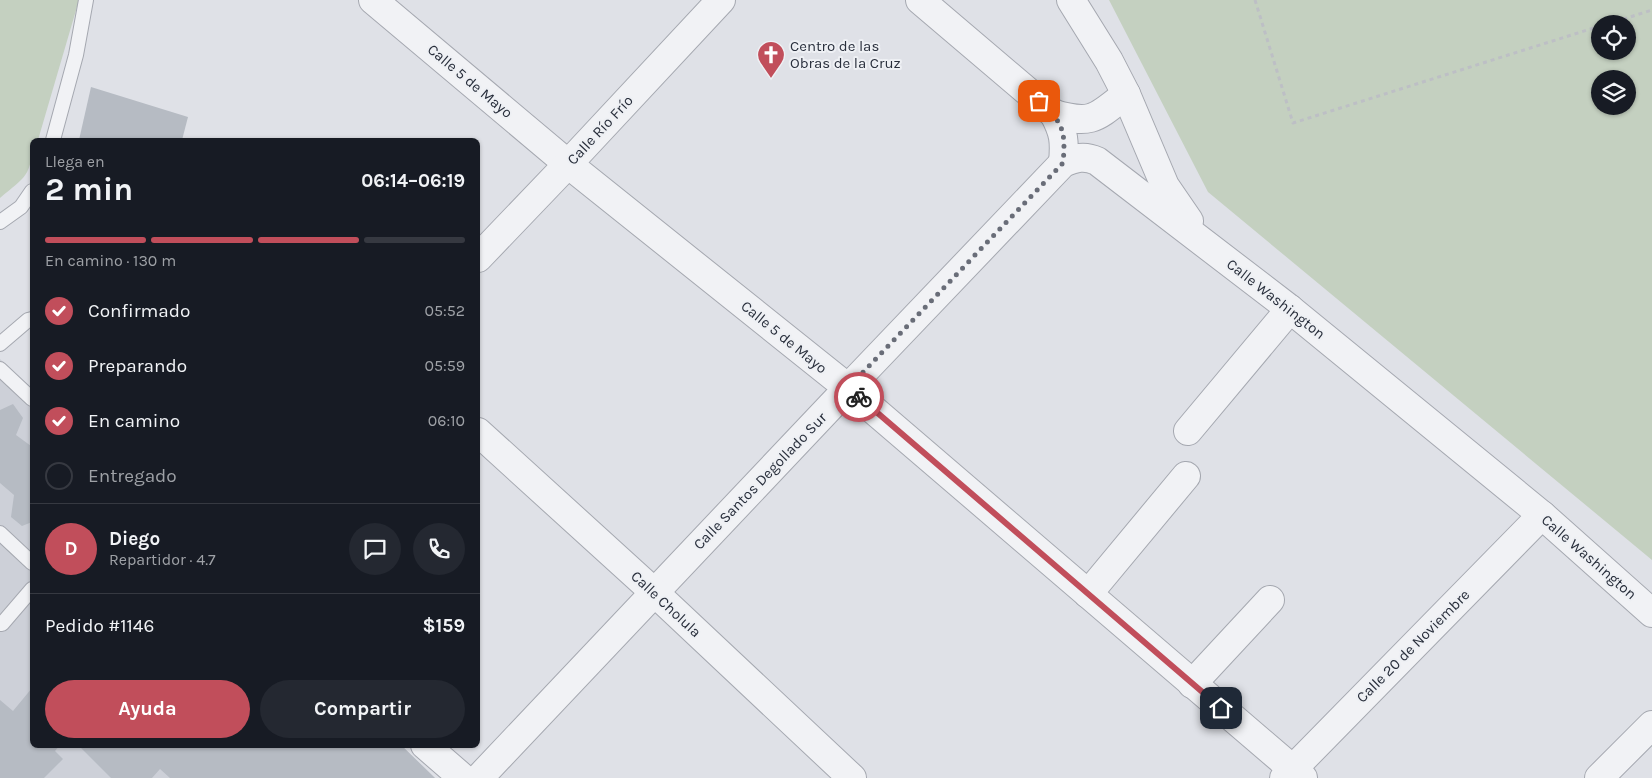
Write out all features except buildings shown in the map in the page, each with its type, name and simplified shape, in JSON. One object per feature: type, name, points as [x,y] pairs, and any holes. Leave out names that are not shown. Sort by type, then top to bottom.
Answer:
[{"type":"street","name":"Calle 5 de Mayo","points":[[373,0],[568,164],[848,388],[1192,684],[1293,775]]},
{"type":"street","name":"Calle Río Frío","points":[[480,256],[721,0]]},
{"type":"street","points":[[920,0],[1054,114],[1063,131],[1065,142],[1063,163]]},
{"type":"street","points":[[1071,0],[1109,61],[1126,94],[1166,186],[1202,241]]},
{"type":"street","points":[[1054,114],[1075,120],[1089,120],[1100,116],[1126,94]]},
{"type":"street","name":"Calle Washington","points":[[1063,163],[1076,158],[1087,157],[1097,161],[1202,241],[1290,309],[1542,515],[1652,612]]},
{"type":"street","name":"Calle Santos Degollado Sur","points":[[479,778],[1063,163]]},
{"type":"street","points":[[1188,431],[1290,309]]},
{"type":"street","name":"Calle Cholula","points":[[480,434],[654,592],[852,778]]},
{"type":"street","points":[[1088,594],[1186,476]]},
{"type":"street","name":"Calle 20 de Noviembre","points":[[1293,775],[1542,515]]},
{"type":"street","points":[[1192,684],[1270,600]]},
{"type":"street","points":[[1599,778],[1652,725]]},
{"type":"street","points":[[428,748],[463,778]]},
{"type":"lane","points":[[54,138],[76,55],[86,0]]},
{"type":"lane","points":[[0,222],[21,207],[30,193]]},
{"type":"lane","points":[[0,344],[30,320]]},
{"type":"lane","points":[[0,369],[30,397]]},
{"type":"lane","points":[[0,532],[30,561]]},
{"type":"lane","points":[[0,624],[30,591]]},
{"type":"path","points":[[1255,0],[1293,123],[1591,29]]},
{"type":"path","points":[[1636,15],[1652,10]]},
{"type":"shaded area","points":[[0,359],[30,388],[30,748],[404,748],[435,778],[0,778]]},
{"type":"green space","points":[[0,0],[79,0],[39,138],[30,138],[29,168],[22,179],[0,198]]},
{"type":"green space","points":[[1109,0],[1652,0],[1652,560],[1208,192]]},
{"type":"way so far","points":[[859,397],[848,388],[1063,163],[1065,142],[1063,131],[1054,114],[1039,101]]},
{"type":"place","name":"Centro de las Obras de la Cruz","points":[[771,79]]},
{"type":"route","points":[[859,397],[1221,708]]}]
